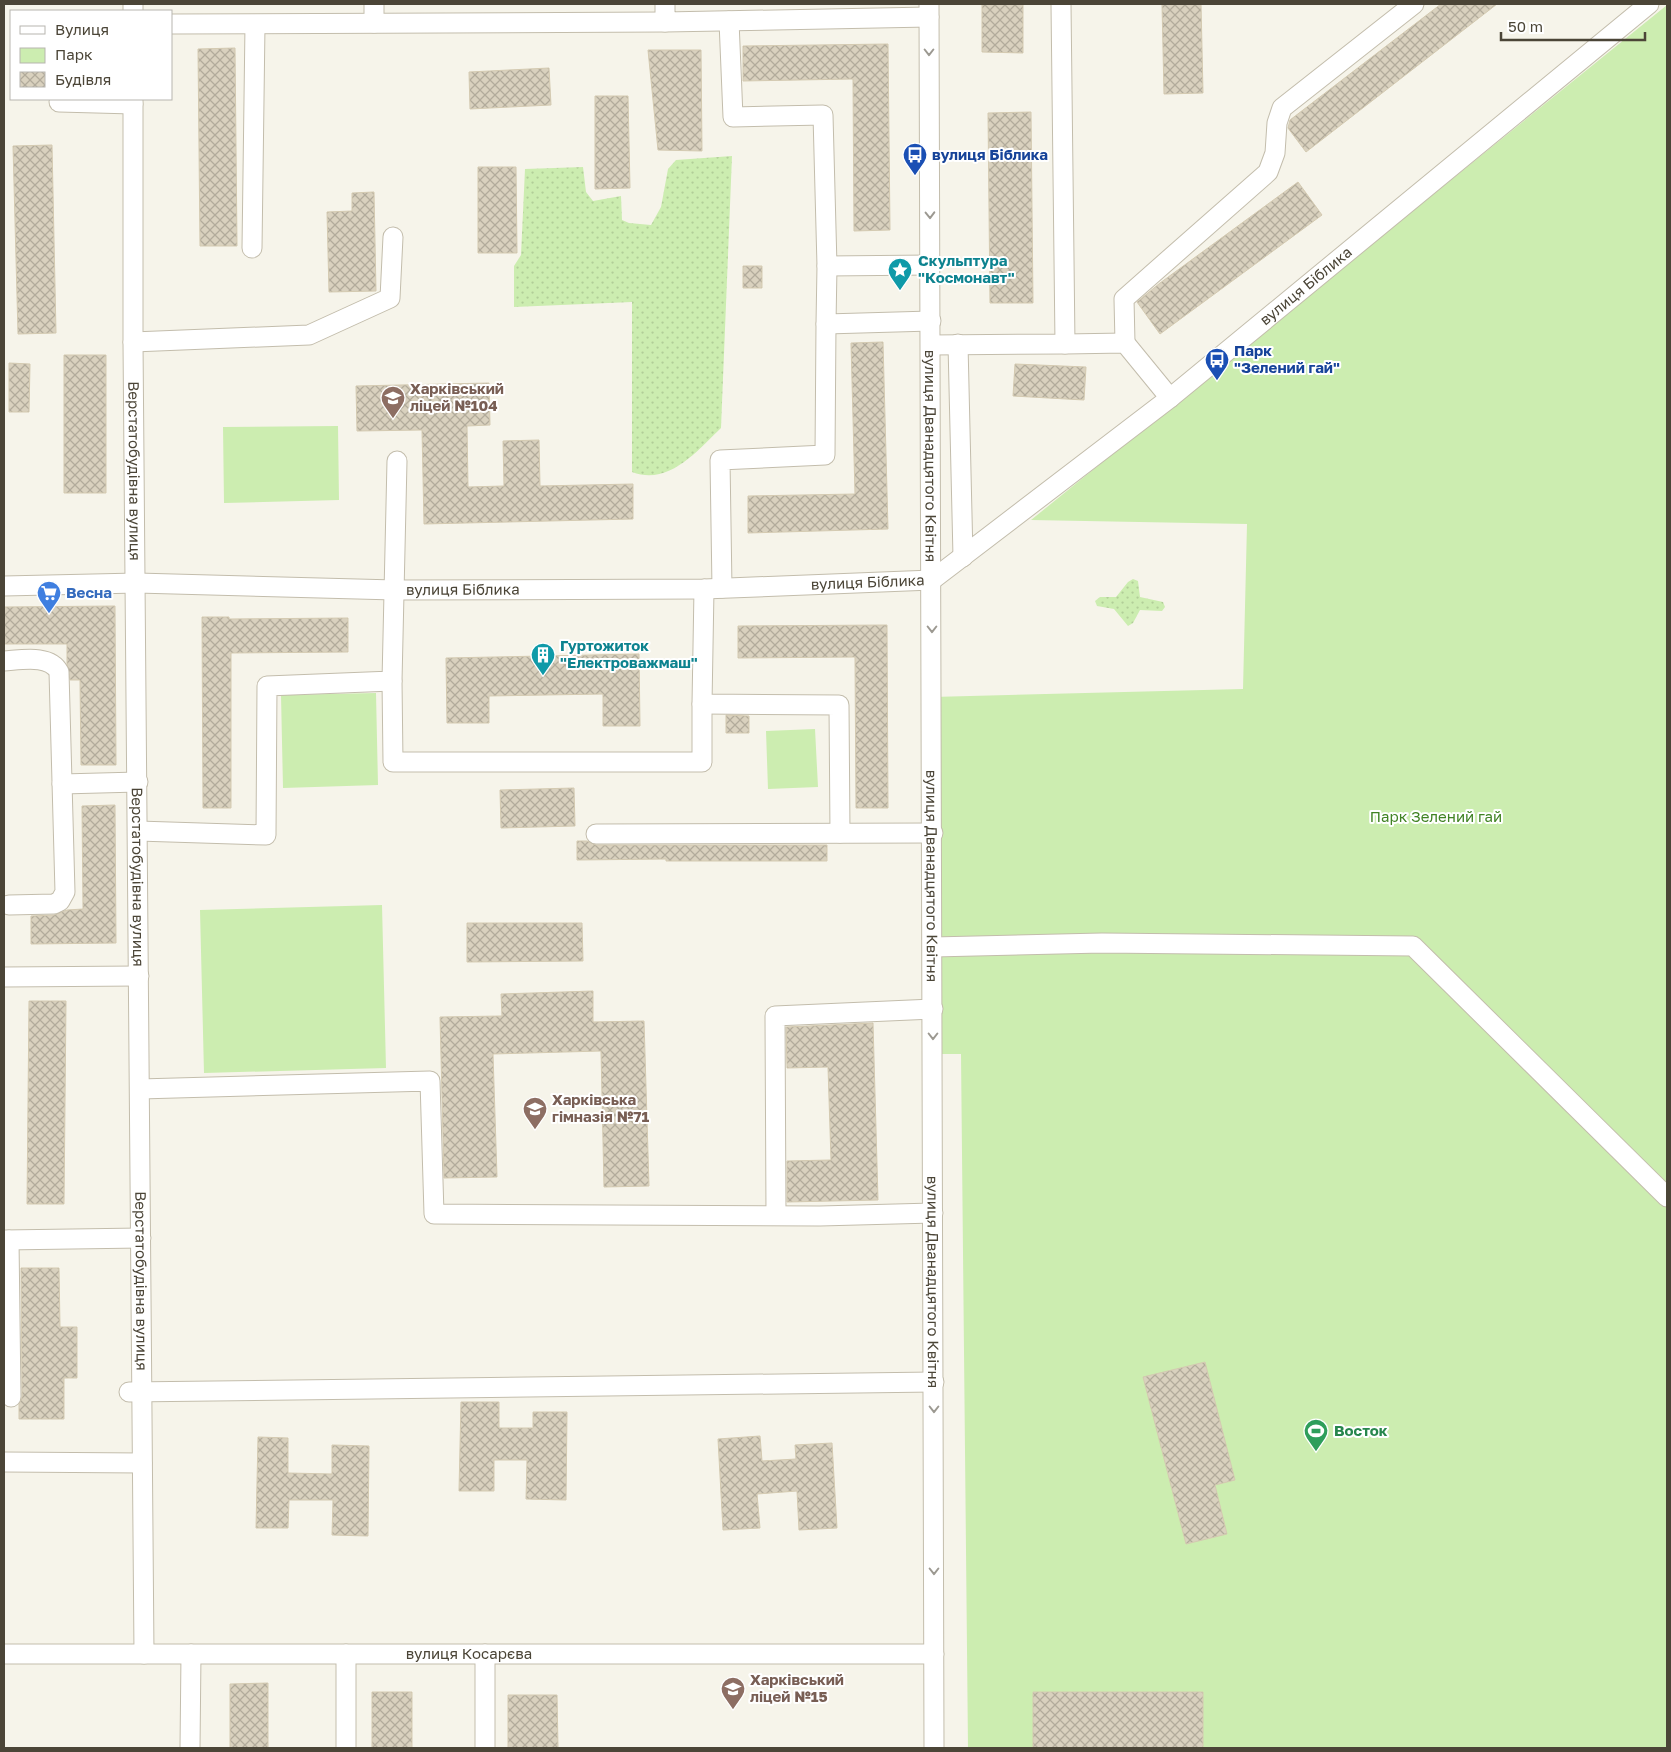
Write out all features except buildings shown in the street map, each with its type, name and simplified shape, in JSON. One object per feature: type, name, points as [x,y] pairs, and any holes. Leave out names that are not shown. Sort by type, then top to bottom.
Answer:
[{"type":"street","points":[[374,4],[374,23]]},
{"type":"street","points":[[1062,4],[1065,344]]},
{"type":"street","points":[[1170,398],[1125,343],[1124,298],[1268,172],[1274,153],[1277,123],[1282,108],[1414,4]]},
{"type":"street","name":"вулиця Біблика","points":[[4,586],[137,584],[395,590],[704,589],[932,580],[1170,398],[1649,4]]},
{"type":"street","points":[[172,24],[374,23],[665,13],[729,21],[929,10]]},
{"type":"street","name":"вулиця Дванадцятого Квітня","points":[[929,10],[933,833],[934,1748]]},
{"type":"street","points":[[722,588],[720,460],[825,455],[827,266],[823,115],[733,117],[729,21]]},
{"type":"street","points":[[252,248],[255,24]]},
{"type":"street","points":[[59,102],[133,101]]},
{"type":"street","name":"Верстатобудівна вулиця","points":[[133,101],[133,342],[137,584],[141,1238],[135,1392],[142,1463],[144,1654]]},
{"type":"street","points":[[133,342],[309,335],[390,298],[393,237]]},
{"type":"street","points":[[827,266],[931,265]]},
{"type":"street","points":[[826,324],[931,321]]},
{"type":"street","points":[[931,345],[1125,343]]},
{"type":"street","points":[[958,344],[963,557]]},
{"type":"street","points":[[397,461],[392,680],[394,762],[702,762],[704,589]]},
{"type":"street","points":[[4,661],[46,660],[56,666],[59,672],[62,784],[64,897],[54,904],[9,905]]},
{"type":"street","points":[[138,831],[266,835],[267,686],[392,680]]},
{"type":"street","points":[[702,704],[839,705],[840,833]]},
{"type":"street","points":[[62,784],[138,782]]},
{"type":"street","points":[[596,834],[933,833]]},
{"type":"street","points":[[933,947],[1102,943],[1413,946],[1667,1197]]},
{"type":"street","points":[[4,977],[139,976]]},
{"type":"street","points":[[776,1215],[775,1016],[933,1009]]},
{"type":"street","points":[[140,1089],[430,1081],[434,1214],[776,1215],[933,1213]]},
{"type":"street","points":[[11,1397],[6,1240],[141,1238]]},
{"type":"street","points":[[135,1392],[934,1382]]},
{"type":"street","points":[[4,1462],[142,1463]]},
{"type":"street","name":"вулиця Косарєва","points":[[4,1654],[934,1654]]},
{"type":"street","points":[[190,1654],[190,1748]]},
{"type":"street","points":[[346,1654],[346,1748]]},
{"type":"street","points":[[485,1654],[485,1748]]},
{"type":"green space","name":"Парк Зелений гай","points":[[1667,5],[1667,1748],[968,1748],[961,1054],[931,1054],[932,697],[1243,689],[1247,524],[1031,520]]},
{"type":"green space","points":[[732,156],[721,428],[692,456],[670,470],[658,474],[645,475],[632,472],[632,302],[514,307],[514,266],[521,255],[525,169],[583,167],[586,192],[593,201],[621,196],[622,220],[629,223],[651,225],[661,207],[668,169],[676,160]]},
{"type":"green space","points":[[338,426],[339,500],[224,503],[223,427]]},
{"type":"green space","points":[[1133,579],[1138,581],[1140,597],[1163,602],[1165,607],[1162,611],[1140,610],[1133,623],[1128,626],[1114,609],[1097,606],[1095,601],[1100,597],[1116,597],[1128,582]]},
{"type":"green space","points":[[376,693],[378,785],[283,788],[281,695]]},
{"type":"green space","points":[[815,729],[818,787],[768,789],[766,731]]},
{"type":"green space","points":[[382,905],[386,1068],[204,1073],[200,910]]},
{"type":"place","name":"вулиця Біблика","points":[[915,176]]},
{"type":"place","name":"Скульптура \"Космонавт\"","points":[[900,291]]},
{"type":"place","name":"Парк \"Зелений гай\"","points":[[1217,381]]},
{"type":"place","name":"Харківський ліцей №104","points":[[393,419]]},
{"type":"place","name":"Весна","points":[[49,614]]},
{"type":"place","name":"Гуртожиток \"Електроважмаш\"","points":[[543,676]]},
{"type":"place","name":"Харківська гімназія №71","points":[[535,1130]]},
{"type":"place","name":"Восток","points":[[1316,1452]]},
{"type":"place","name":"Харківський ліцей №15","points":[[733,1710]]}]
